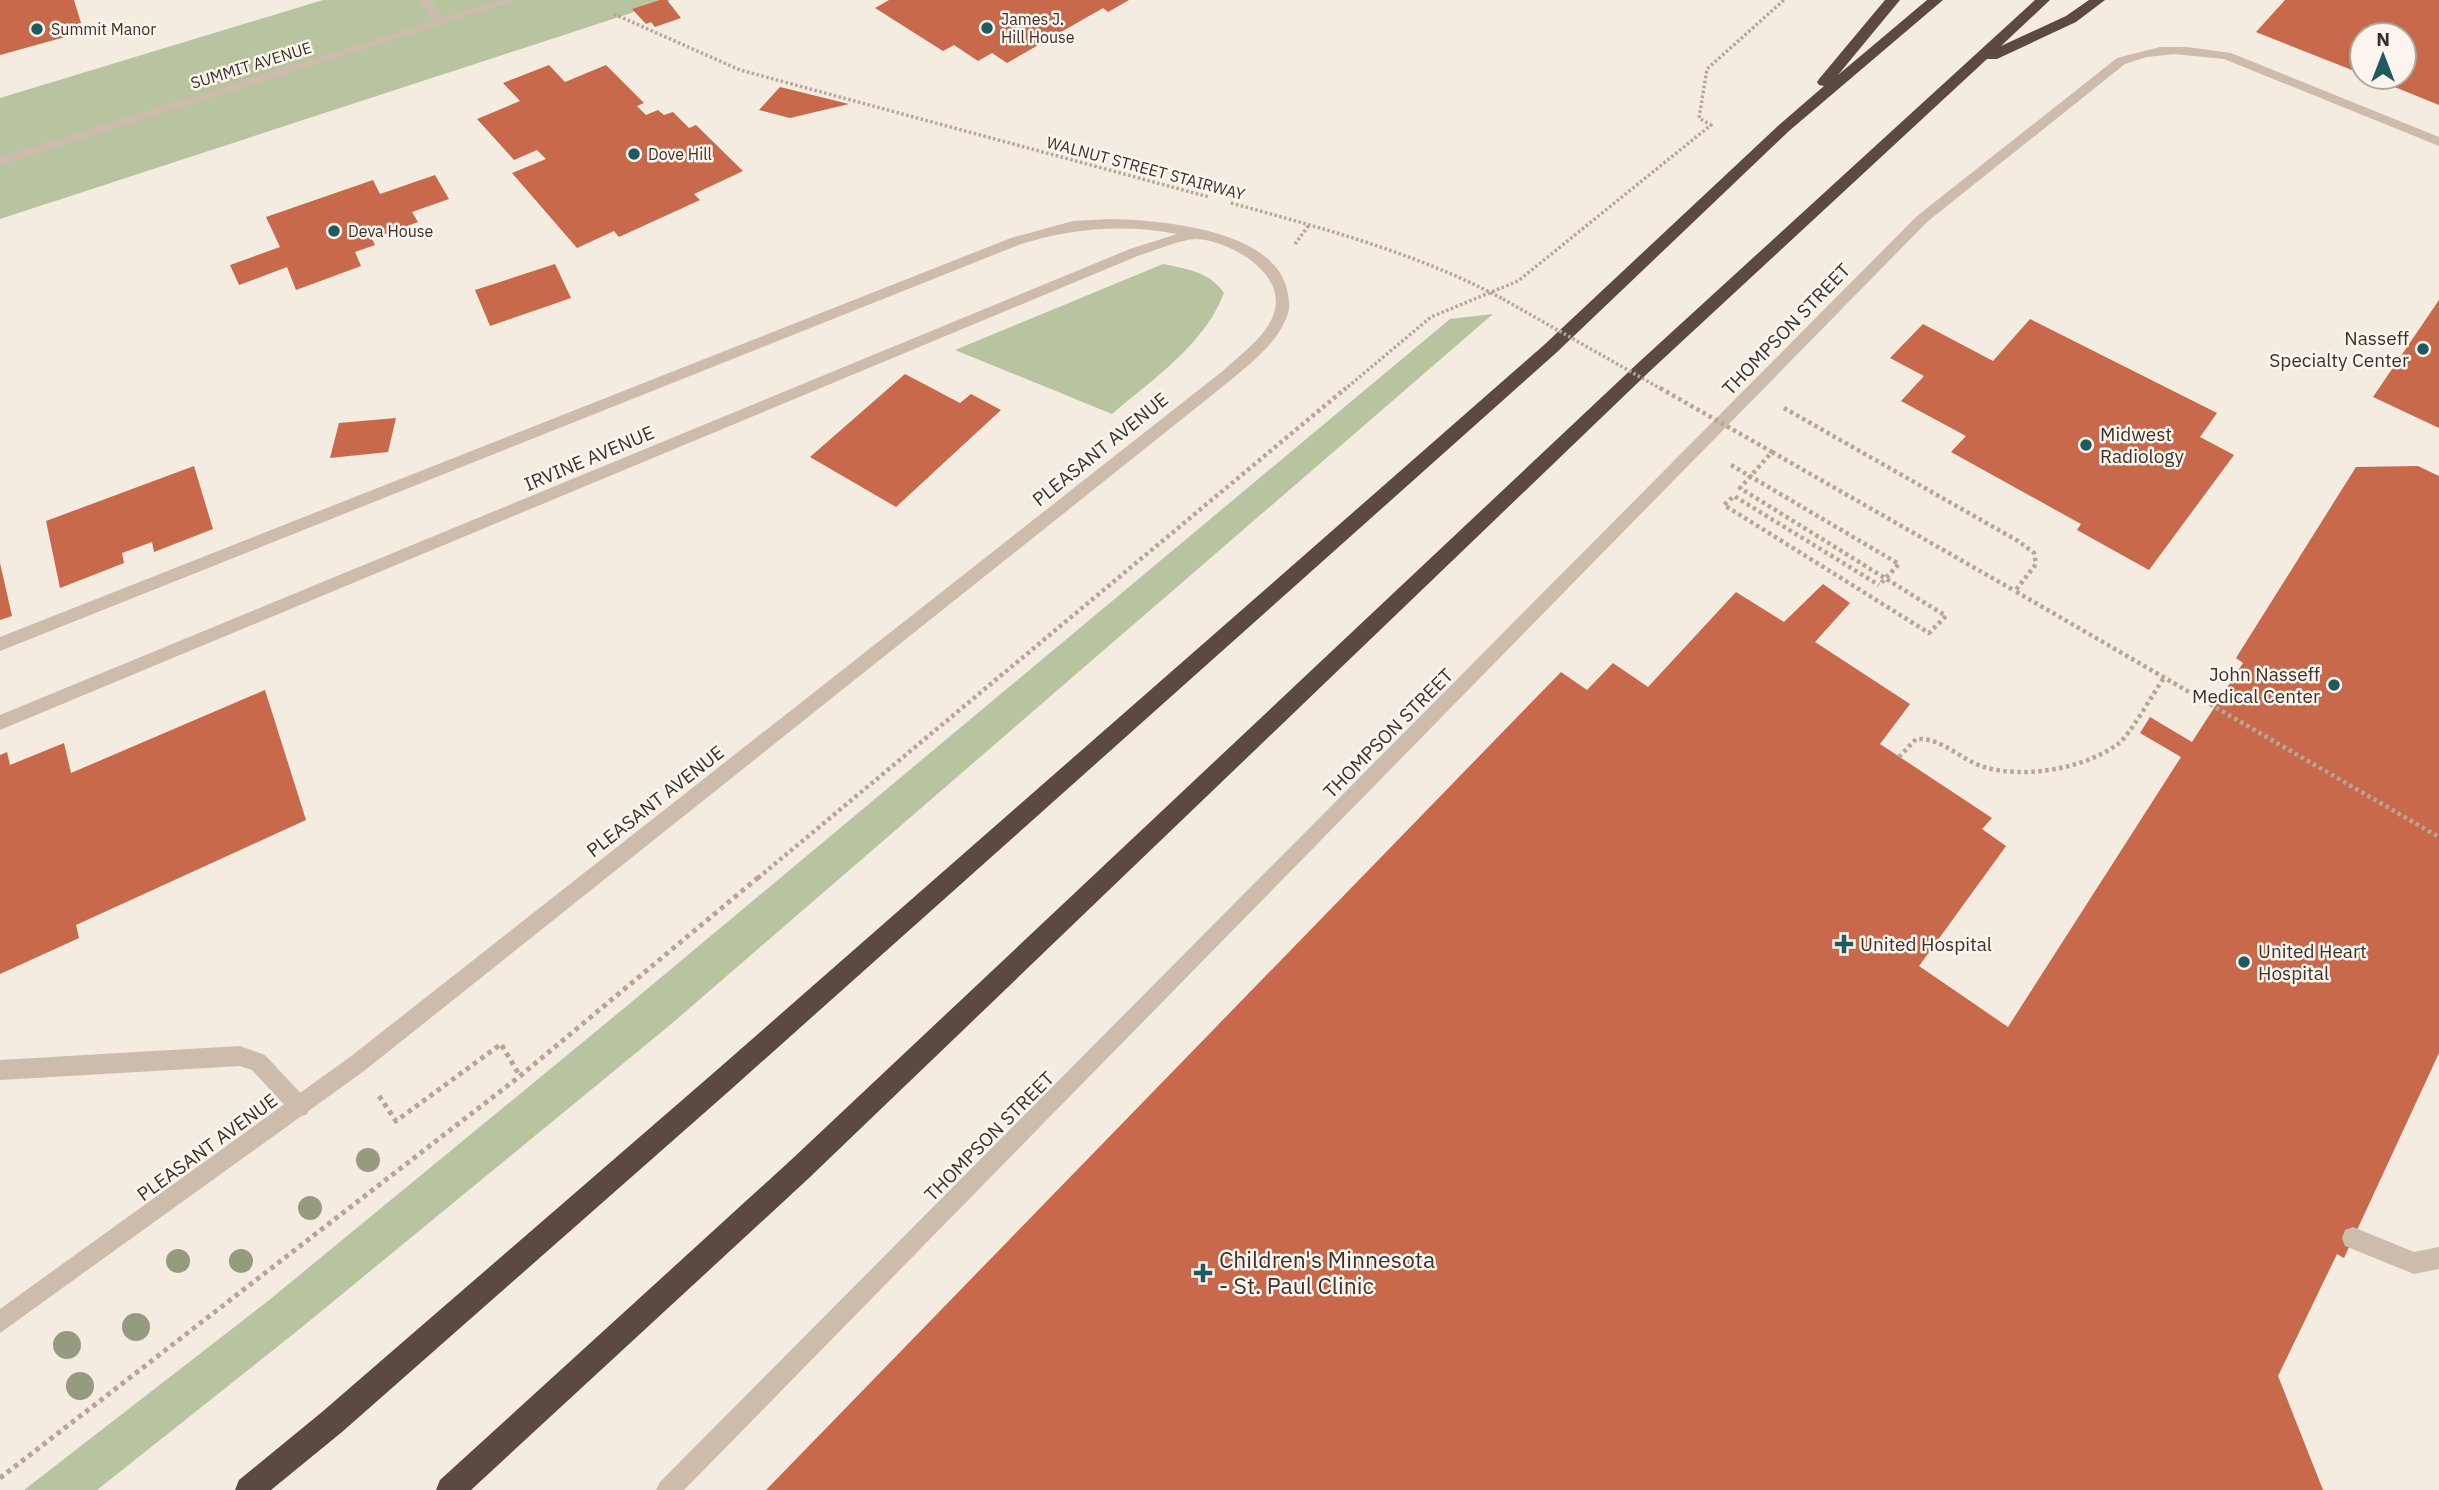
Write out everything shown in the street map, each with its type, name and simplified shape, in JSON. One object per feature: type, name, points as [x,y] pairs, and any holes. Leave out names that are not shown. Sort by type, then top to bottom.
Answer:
[{"type":"highway","points":[[1784,128],[1893,0]]},
{"type":"highway","points":[[249,1490],[332,1422],[698,1102],[1519,376],[1784,128],[1937,0]]},
{"type":"highway","points":[[450,1490],[800,1169],[1644,367],[2043,0]]},
{"type":"highway","points":[[1975,65],[2071,19],[2098,0]]},
{"type":"street","points":[[424,0],[441,22]]},
{"type":"street","name":"SUMMIT AVENUE","points":[[0,161],[512,0]]},
{"type":"street","name":"THOMPSON STREET","points":[[668,1490],[1922,219],[2121,61],[2140,52],[2169,50],[2193,50],[2227,56],[2439,142]]},
{"type":"street","points":[[0,644],[1016,241],[1075,225],[1109,223],[1154,226],[1194,234]]},
{"type":"street","name":"PLEASANT AVENUE","points":[[0,1322],[300,1107],[1098,478],[1256,349],[1273,329],[1282,310],[1274,272],[1231,244],[1194,234]]},
{"type":"street","name":"IRVINE AVENUE","points":[[0,723],[1135,252],[1194,234]]},
{"type":"street","points":[[0,1070],[240,1056],[258,1062],[300,1107]]},
{"type":"street","points":[[2353,1238],[2414,1263],[2439,1258]]},
{"type":"path","points":[[0,1478],[520,1076],[1431,317],[1518,281],[1711,125],[1699,118],[1707,69],[1784,0]]},
{"type":"path","name":"WALNUT STREET STAIRWAY","points":[[614,13],[740,70],[1309,225],[1401,252],[1453,271],[2015,591],[2439,837]]},
{"type":"path","points":[[1782,407],[2018,541],[2034,553],[2036,564],[2015,591]]},
{"type":"path","points":[[1727,463],[1899,564],[1880,585],[1734,496],[1724,505],[1929,634],[1946,615],[1740,488],[1772,452]]},
{"type":"path","points":[[1899,757],[1916,739],[1927,738],[1983,767],[2015,772],[2068,768],[2119,743],[2164,678]]},
{"type":"path","points":[[396,1121],[501,1044],[520,1076]]},
{"type":"green space","points":[[323,0],[671,0],[0,219],[0,98]]},
{"type":"green space","points":[[1163,264],[1205,276],[1224,293],[1215,312],[1191,345],[1161,374],[1112,414],[955,350]]},
{"type":"green space","points":[[1493,314],[670,1025],[296,1332],[97,1490],[24,1490],[268,1301],[628,1005],[1450,319]]},
{"type":"building","name":"Summit Manor","points":[[0,0],[74,0],[81,23],[74,25],[76,34],[0,55]]},
{"type":"building","points":[[667,0],[681,18],[655,27],[651,22],[646,24],[632,9]]},
{"type":"building","name":"James J. Hill House","points":[[889,0],[1129,0],[1108,12],[1103,8],[1007,63],[992,53],[978,61],[954,45],[943,51],[875,8]]},
{"type":"building","points":[[2285,0],[2439,0],[2439,105],[2404,91],[2418,91],[2418,21],[2348,21],[2348,68],[2256,32]]},
{"type":"building","name":"Dove Hill","points":[[549,65],[565,82],[606,65],[644,103],[637,106],[646,115],[658,110],[664,115],[673,112],[689,128],[696,125],[743,171],[694,194],[700,200],[619,237],[614,231],[577,248],[512,173],[546,159],[537,150],[514,160],[477,119],[520,101],[503,83]]},
{"type":"building","points":[[780,87],[849,104],[790,118],[759,110]]},
{"type":"building","name":"Deva House","points":[[435,175],[449,199],[412,212],[418,222],[372,239],[375,245],[355,252],[361,266],[296,290],[287,267],[239,285],[230,265],[280,247],[266,217],[373,180],[380,194]]},
{"type":"building","points":[[555,264],[571,298],[490,326],[475,290]]},
{"type":"building","name":"Nasseff Specialty Center","points":[[2439,300],[2439,428],[2373,397]]},
{"type":"building","name":"Midwest Radiology","points":[[2030,319],[2217,413],[2200,437],[2234,455],[2149,570],[2077,530],[2081,524],[1951,452],[1966,436],[1901,401],[1924,376],[1890,358],[1923,324],[1993,361]]},
{"type":"building","points":[[905,374],[960,403],[971,394],[1001,410],[896,507],[810,457]]},
{"type":"building","points":[[396,418],[388,452],[330,458],[339,423]]},
{"type":"building","points":[[194,466],[213,529],[154,552],[152,542],[122,553],[124,563],[60,588],[46,521]]},
{"type":"building","name":"United Hospital","points":[[2418,466],[2439,476],[2439,1053],[2344,1258],[2337,1254],[2278,1376],[2323,1490],[766,1490],[1561,672],[1587,690],[1613,663],[1648,687],[1736,592],[1784,622],[1823,584],[1850,603],[1815,642],[1910,704],[1880,744],[1992,818],[1982,829],[2006,846],[1919,966],[2008,1027],[2181,757],[2140,733],[2150,717],[2192,742],[2243,663],[2236,658],[2356,467]]},
{"type":"building","points":[[0,563],[12,616],[0,620]]},
{"type":"building","points":[[265,690],[306,820],[76,925],[79,938],[0,974],[0,755],[7,752],[10,765],[64,743],[71,773]]},
{"type":"place","name":"James J. Hill House","points":[[987,28]]},
{"type":"place","name":"Summit Manor","points":[[37,29]]},
{"type":"place","name":"Dove Hill","points":[[634,154]]},
{"type":"place","name":"Deva House","points":[[334,231]]},
{"type":"place","name":"Nasseff Specialty Center","points":[[2423,349]]},
{"type":"place","name":"Midwest Radiology","points":[[2086,445]]},
{"type":"place","name":"John Nasseff Medical Center","points":[[2334,685]]},
{"type":"place","name":"United Hospital","points":[[1844,944]]},
{"type":"place","name":"United Heart Hospital","points":[[2244,962]]},
{"type":"place","name":"Children's Minnesota - St. Paul Clinic","points":[[1203,1273]]}]
